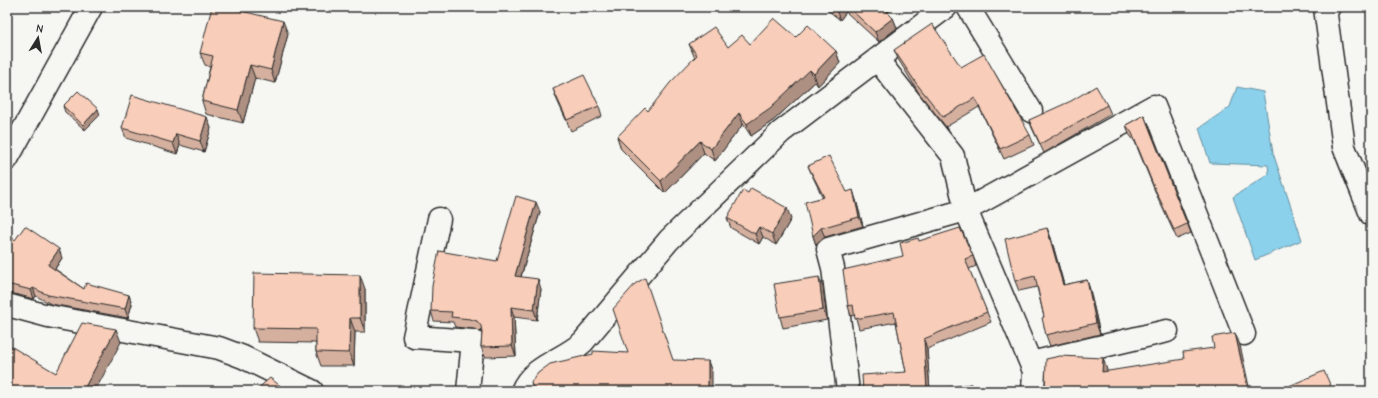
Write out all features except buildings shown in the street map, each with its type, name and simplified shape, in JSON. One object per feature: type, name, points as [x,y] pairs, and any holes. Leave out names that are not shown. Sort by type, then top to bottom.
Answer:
[{"type":"street","points":[[8,154],[91,7]]},
{"type":"street","points":[[522,391],[532,376],[575,350],[583,342],[669,240],[781,132],[946,7]]},
{"type":"street","points":[[968,7],[1031,111]]},
{"type":"street","points":[[1329,7],[1325,8],[1344,147],[1371,214]]},
{"type":"street","points":[[877,59],[953,156],[966,210],[1031,363],[1034,372],[1033,391]]},
{"type":"street","points":[[848,391],[833,268],[828,249],[966,210],[1154,106],[1244,334]]},
{"type":"street","points":[[439,219],[414,337],[473,341],[468,391]]},
{"type":"street","points":[[7,305],[56,318],[219,348],[243,357],[312,391]]},
{"type":"street","points":[[1031,363],[1167,330]]},
{"type":"water","points":[[1237,87],[1263,92],[1273,153],[1302,240],[1255,260],[1233,197],[1269,174],[1268,165],[1210,163],[1199,128],[1230,107]]}]
